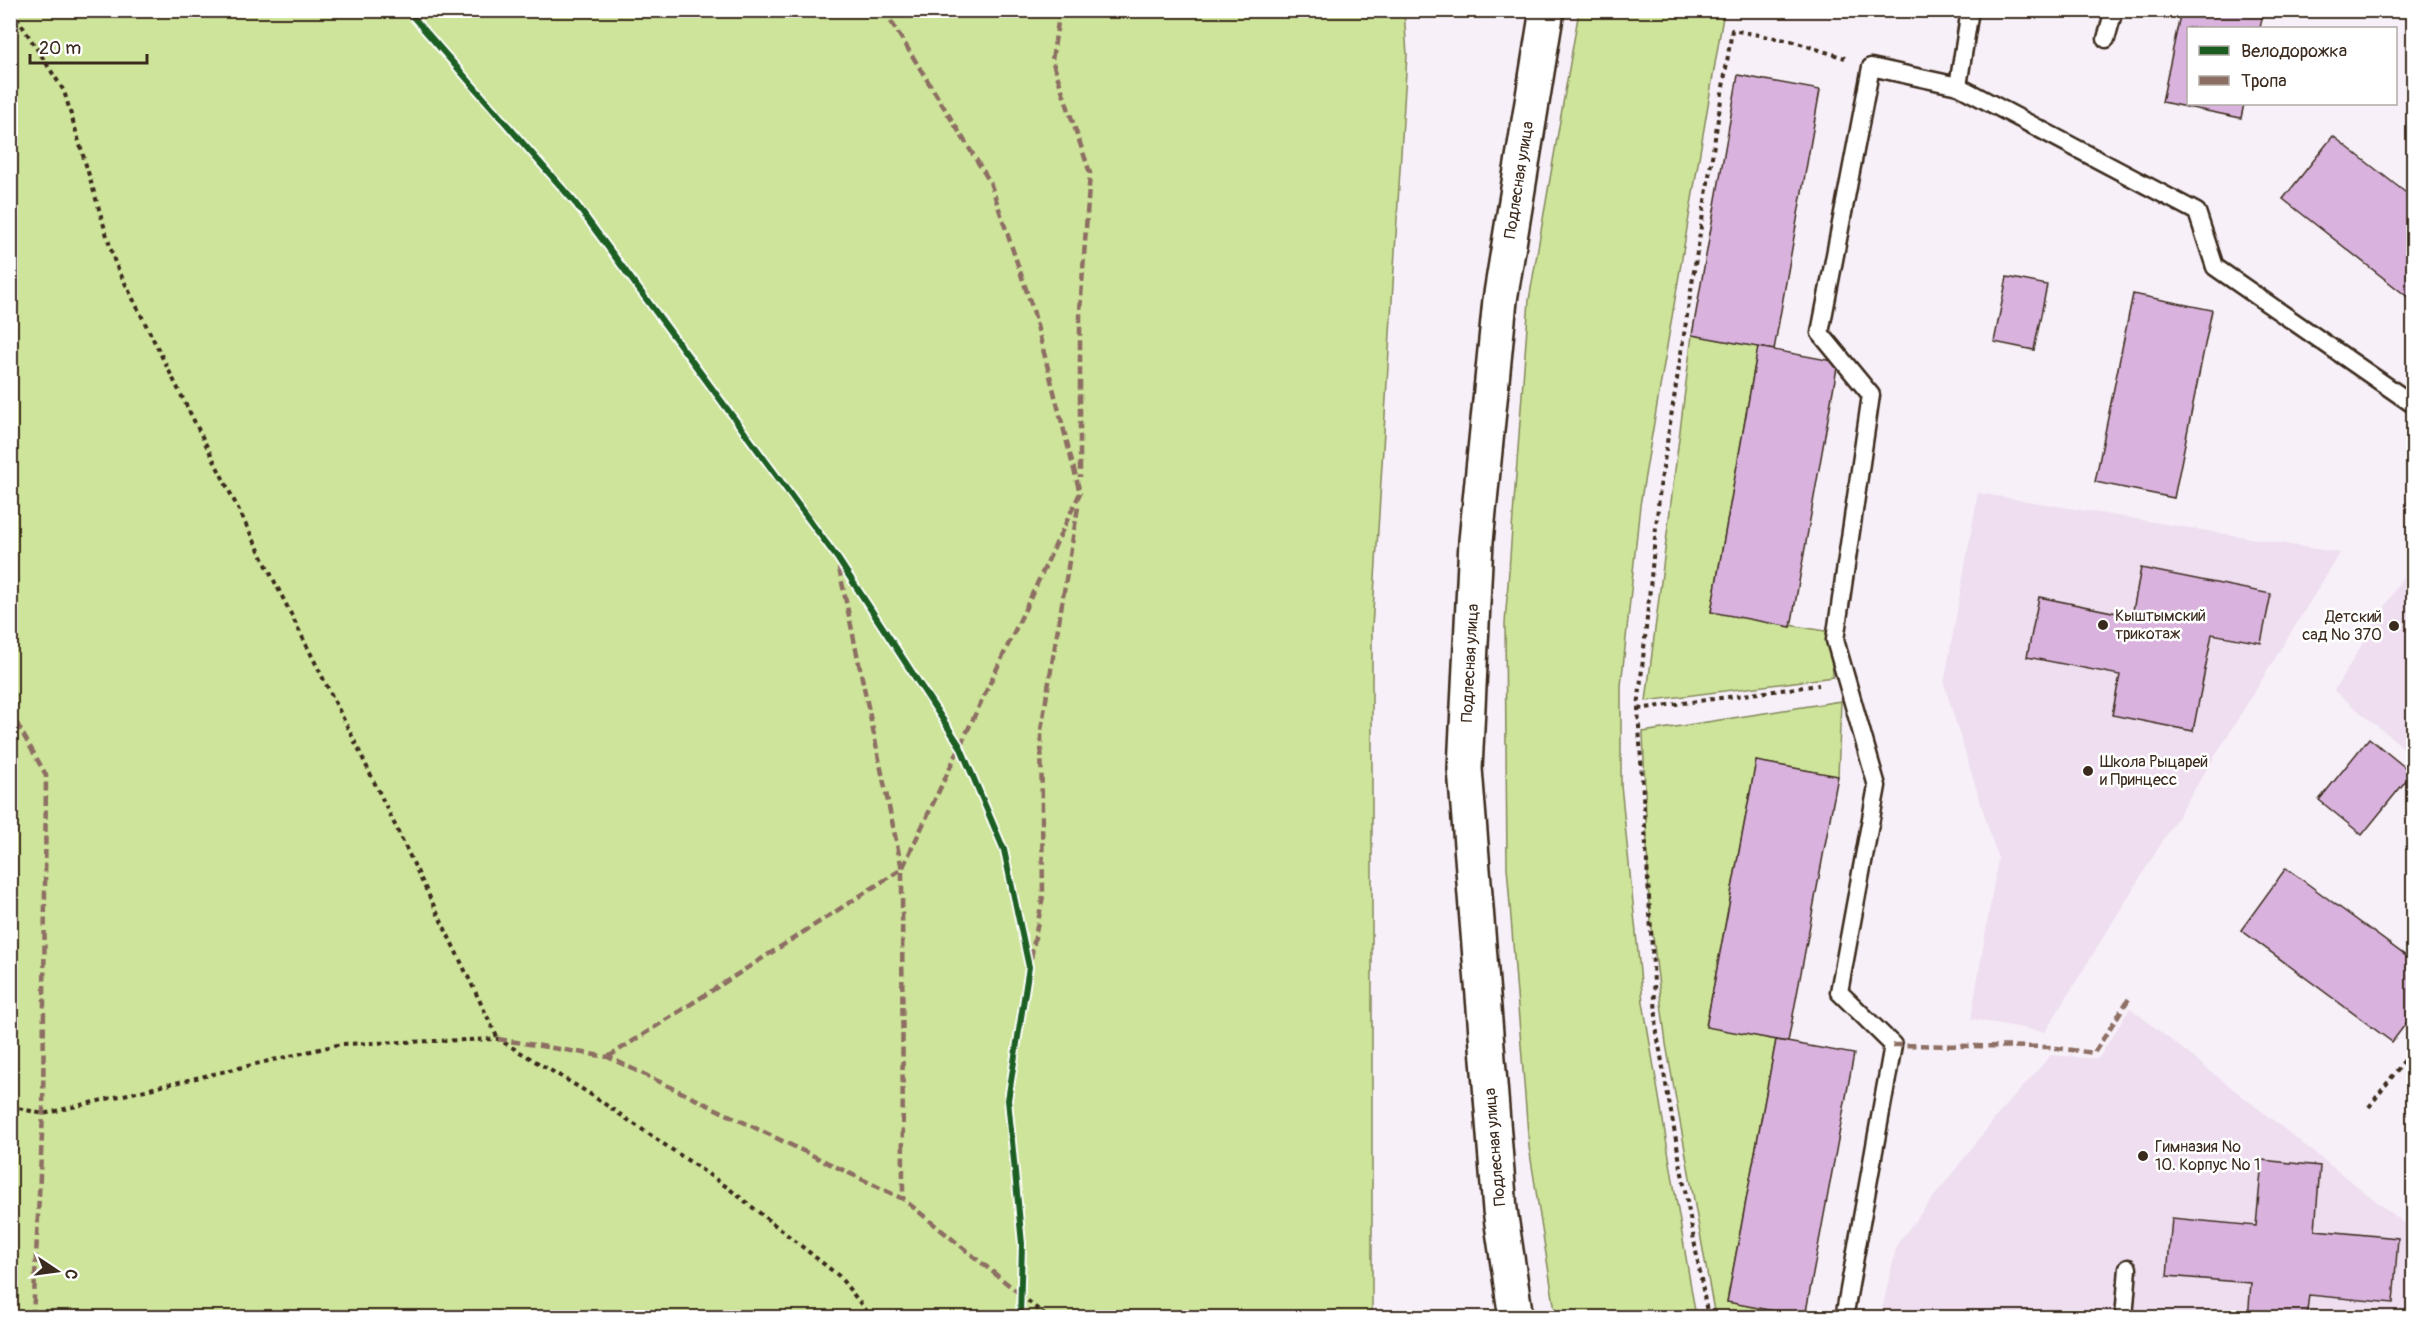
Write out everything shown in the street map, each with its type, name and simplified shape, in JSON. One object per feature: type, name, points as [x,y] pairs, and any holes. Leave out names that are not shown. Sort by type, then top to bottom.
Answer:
[{"type":"main road","name":"Подлесная улица","points":[[1516,1317],[1500,1210],[1465,769],[1476,541],[1500,300],[1547,10]]},
{"type":"lane","points":[[1958,87],[1970,10]]},
{"type":"lane","points":[[2106,39],[2114,10]]},
{"type":"lane","points":[[1845,1317],[1893,1045],[1839,992],[1877,786],[1835,640],[1871,395],[1820,333],[1871,66],[1958,87],[2197,212],[2215,267],[2414,405]]},
{"type":"lane","points":[[2124,1317],[2128,1268]]},
{"type":"path","points":[[12,10],[64,91],[115,263],[353,738],[498,1039]]},
{"type":"path","points":[[1708,1317],[1657,1034],[1638,709],[1660,488],[1731,30],[1791,41],[1871,66]]},
{"type":"path","points":[[1638,709],[1847,681]]},
{"type":"path","points":[[1020,1317],[1022,1244],[1008,1100],[1029,967],[1027,957]]},
{"type":"path","points":[[10,1106],[43,1114],[341,1044],[498,1039],[587,1092],[727,1187],[839,1276],[872,1317]]},
{"type":"path","points":[[2368,1107],[2414,1048]]},
{"type":"path","points":[[1020,1294],[1048,1317]]},
{"type":"shaded area","name":"Школа Рыцарей и Принцесс","points":[[1978,493],[2340,553],[2045,1032],[1971,1019],[1998,859],[1944,684]]},
{"type":"shaded area","name":"Детский сад № 370","points":[[2413,560],[2413,755],[2334,691]]},
{"type":"shaded area","name":"Гимназия № 10. Корпус № 1","points":[[2130,1008],[2413,1230],[2413,1317],[1880,1318],[1897,1244],[1997,1116],[2051,1055],[2098,1059]]},
{"type":"green space","points":[[10,11],[1404,11],[1407,55],[1372,628],[1372,1317],[11,1317]]},
{"type":"green space","points":[[1579,11],[1724,11],[1640,505],[1621,686],[1621,785],[1643,1002],[1696,1317],[1556,1317],[1529,1147],[1507,867],[1505,624],[1529,300]]},
{"type":"green space","points":[[1692,335],[1758,347],[1711,612],[1831,632],[1833,677],[1646,701]]},
{"type":"green space","points":[[1841,701],[1838,776],[1756,761],[1706,1026],[1776,1040],[1727,1302],[1805,1317],[1715,1317],[1666,1044],[1649,904],[1643,732]]},
{"type":"building","points":[[2181,10],[2264,10],[2260,27],[2187,27],[2187,105],[2244,105],[2241,118],[2162,102]]},
{"type":"building","points":[[1738,75],[1820,90],[1774,350],[1692,335]]},
{"type":"building","points":[[2333,136],[2414,199],[2414,302],[2283,199]]},
{"type":"building","points":[[2007,277],[2047,285],[2034,350],[1994,342]]},
{"type":"building","points":[[2133,294],[2212,310],[2174,498],[2095,482]]},
{"type":"building","points":[[1758,347],[1838,362],[1791,627],[1711,612]]},
{"type":"building","points":[[2141,568],[2271,594],[2261,643],[2212,634],[2193,731],[2112,715],[2120,675],[2027,657],[2039,597],[2132,616]]},
{"type":"building","points":[[2369,738],[2412,773],[2362,835],[2319,800]]},
{"type":"building","points":[[1756,761],[1838,776],[1788,1042],[1706,1027]]},
{"type":"building","points":[[2286,868],[2414,962],[2414,1013],[2392,1042],[2241,930]]},
{"type":"building","points":[[1776,1040],[1854,1054],[1805,1317],[1727,1302]]},
{"type":"building","points":[[2262,1160],[2320,1166],[2315,1230],[2398,1238],[2393,1303],[2309,1295],[2306,1318],[2248,1318],[2251,1283],[2167,1276],[2172,1218],[2256,1226]]},
{"type":"marked path","points":[[608,1057],[902,869],[1080,493],[1033,310],[990,182],[884,10]]},
{"type":"marked path","points":[[1060,10],[1052,60],[1090,173],[1080,311],[1080,477]]},
{"type":"marked path","points":[[1031,958],[1043,896],[1041,730],[1078,507]]},
{"type":"marked path","points":[[839,568],[902,869],[903,1199]]},
{"type":"marked path","points":[[10,711],[46,775],[43,1114],[33,1318]]},
{"type":"marked path","points":[[1893,1045],[2049,1047],[2094,1053],[2130,997]]},
{"type":"marked path","points":[[498,1039],[608,1057],[903,1199],[1020,1294]]},
{"type":"cycle path","points":[[407,10],[576,204],[838,559],[960,746],[1004,850],[1029,967],[1008,1100],[1022,1244],[1020,1318]]},
{"type":"place","name":"Кыштымский трикотаж","points":[[2103,625]]},
{"type":"place","name":"Детский сад № 370","points":[[2394,626]]},
{"type":"place","name":"Школа Рыцарей и Принцесс","points":[[2088,771]]},
{"type":"place","name":"Гимназия № 10. Корпус № 1","points":[[2143,1156]]}]
